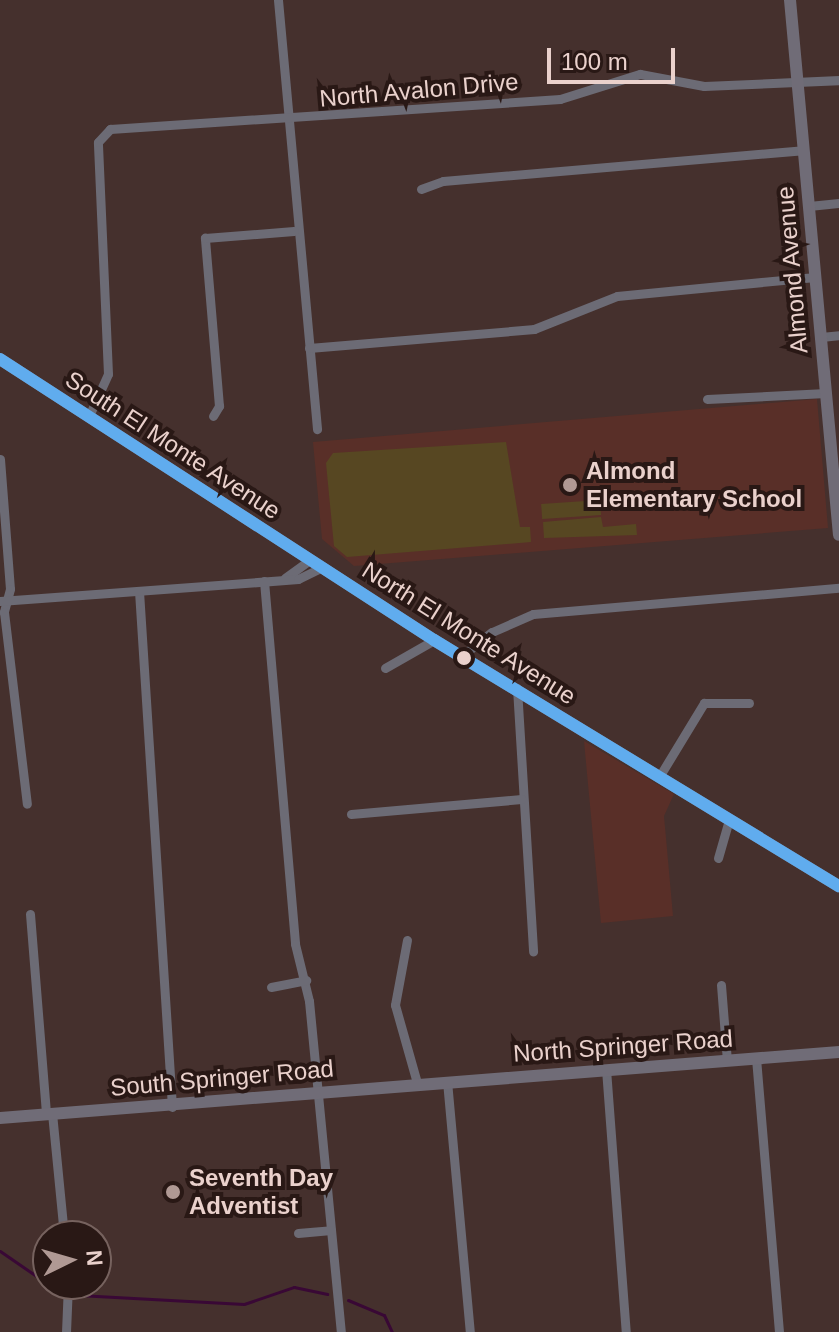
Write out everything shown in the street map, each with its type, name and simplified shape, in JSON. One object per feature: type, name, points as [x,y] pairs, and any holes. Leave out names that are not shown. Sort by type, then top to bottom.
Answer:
[{"type":"street","points":[[278,0],[284,121],[317,429]]},
{"type":"street","name":"Almond Avenue","points":[[790,0],[826,393],[836,464],[839,535]]},
{"type":"street","name":"North Avalon Drive","points":[[89,416],[108,374],[98,142],[110,129],[284,121],[560,99],[640,74],[704,86],[839,80]]},
{"type":"street","points":[[421,189],[443,181],[803,150]]},
{"type":"street","points":[[809,206],[839,203]]},
{"type":"street","points":[[213,416],[219,406],[205,238],[294,231]]},
{"type":"street","points":[[309,348],[534,329],[617,296],[815,277]]},
{"type":"street","points":[[821,337],[839,335]]},
{"type":"street","name":"South El Monte Avenue","points":[[0,359],[323,567]]},
{"type":"street","points":[[707,399],[826,393]]},
{"type":"street","points":[[0,459],[3,601],[27,804]]},
{"type":"street","points":[[283,580],[311,559]]},
{"type":"street","points":[[3,601],[283,580],[314,576],[323,567]]},
{"type":"street","name":"North El Monte Avenue","points":[[323,567],[434,640],[517,688],[728,822],[839,886]]},
{"type":"street","points":[[264,581],[295,944],[306,980],[341,1332]]},
{"type":"street","points":[[462,656],[492,632],[533,614],[839,588]]},
{"type":"street","points":[[139,591],[172,1107]]},
{"type":"street","points":[[385,668],[434,640]]},
{"type":"street","points":[[517,688],[521,799],[533,952]]},
{"type":"street","points":[[659,777],[704,703],[749,703]]},
{"type":"street","points":[[351,814],[521,799]]},
{"type":"street","points":[[718,858],[728,822]]},
{"type":"street","points":[[30,914],[62,1220]]},
{"type":"street","points":[[407,940],[395,1005],[417,1083]]},
{"type":"street","points":[[271,987],[306,980]]},
{"type":"street","points":[[721,985],[727,1061]]},
{"type":"street","name":"North Springer Road","points":[[447,1081],[839,1052]]},
{"type":"street","points":[[756,1058],[779,1332]]},
{"type":"street","points":[[606,1069],[626,1332]]},
{"type":"street","points":[[447,1081],[470,1332]]},
{"type":"street","name":"South Springer Road","points":[[0,1118],[172,1107],[447,1081]]},
{"type":"street","points":[[298,1233],[331,1230]]},
{"type":"street","points":[[66,1332],[67,1300]]},
{"type":"shaded area","name":"Almond Elementary School","points":[[817,399],[828,528],[354,566],[322,539],[313,442]]},
{"type":"shaded area","points":[[506,442],[520,527],[530,527],[531,542],[347,557],[334,546],[326,463],[333,453]]},
{"type":"shaded area","points":[[600,500],[601,515],[542,519],[541,504]]},
{"type":"shaded area","points":[[601,517],[603,527],[636,524],[637,535],[544,538],[543,522]]},
{"type":"shaded area","points":[[584,741],[674,794],[664,816],[673,916],[601,923]]},
{"type":"waterway","points":[[0,1251],[32,1273]]},
{"type":"waterway","points":[[112,1297],[244,1304],[294,1287],[327,1294]]},
{"type":"waterway","points":[[348,1300],[384,1315],[392,1332]]},
{"type":"transit line","points":[[0,359],[434,640],[839,886]]},
{"type":"place","name":"Almond Elementary School","points":[[570,485]]},
{"type":"place","name":"Seventh Day Adventist","points":[[173,1192]]}]
